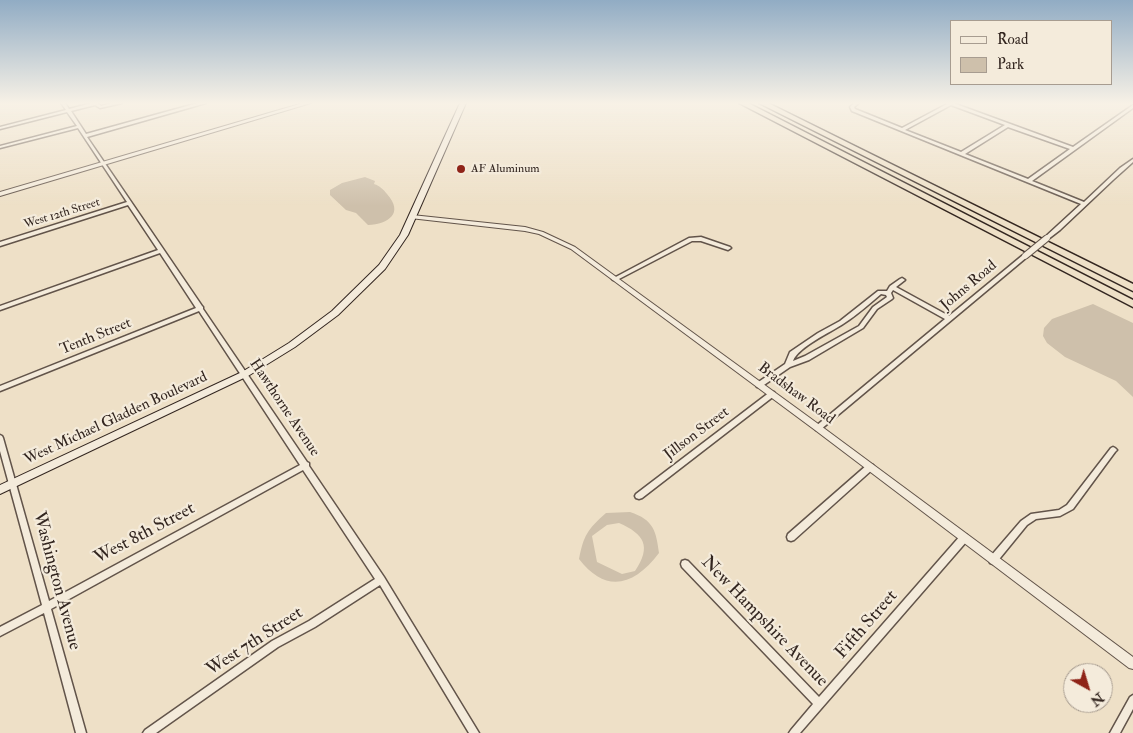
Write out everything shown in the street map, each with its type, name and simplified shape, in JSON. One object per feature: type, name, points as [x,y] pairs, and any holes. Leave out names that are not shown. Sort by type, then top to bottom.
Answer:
[{"type":"highway","points":[[809,137],[1133,304]]},
{"type":"highway","points":[[831,137],[1133,288]]},
{"type":"main road","points":[[412,216],[448,137]]},
{"type":"main road","name":"West Michael Gladden Boulevard","points":[[0,490],[245,374],[310,332],[354,296],[382,267],[404,235],[412,216]]},
{"type":"street","points":[[0,148],[41,137]]},
{"type":"street","name":"Hawthorne Avenue","points":[[86,137],[381,580],[474,733]]},
{"type":"street","points":[[0,194],[193,137]]},
{"type":"street","points":[[920,137],[1085,204]]},
{"type":"street","points":[[961,154],[988,137]]},
{"type":"street","points":[[1041,137],[1073,149]]},
{"type":"street","points":[[1029,181],[1089,137]]},
{"type":"street","name":"Johns Road","points":[[818,428],[1048,238],[1085,204],[1095,192],[1133,160]]},
{"type":"street","name":"West 12th Street","points":[[0,244],[130,203]]},
{"type":"street","name":"Bradshaw Road","points":[[412,216],[525,229],[541,233],[573,248],[818,428],[1133,664]]},
{"type":"street","points":[[615,278],[691,239],[701,239],[728,248]]},
{"type":"street","points":[[0,308],[162,250]]},
{"type":"street","points":[[788,365],[792,354],[820,334],[842,322],[880,292],[890,290],[902,280]]},
{"type":"street","points":[[890,290],[950,319]]},
{"type":"street","points":[[759,385],[788,365],[807,358],[861,327],[875,308],[890,298],[890,290]]},
{"type":"street","name":"Tenth Street","points":[[0,389],[201,308]]},
{"type":"street","name":"Jillson Street","points":[[639,496],[772,394]]},
{"type":"street","name":"Washington Avenue","points":[[0,438],[81,733]]},
{"type":"street","points":[[993,560],[1024,523],[1034,516],[1060,513],[1070,507],[1113,450]]},
{"type":"street","name":"West 8th Street","points":[[0,632],[306,465]]},
{"type":"street","points":[[791,537],[870,467]]},
{"type":"street","name":"Fifth Street","points":[[794,733],[964,538]]},
{"type":"street","name":"New Hampshire Avenue","points":[[685,564],[820,704]]},
{"type":"street","name":"West 7th Street","points":[[148,733],[275,644],[312,624],[381,580]]},
{"type":"street","points":[[1115,733],[1133,700]]},
{"type":"green space","points":[[365,177],[375,181],[374,184],[383,189],[392,201],[394,212],[388,220],[368,225],[356,213],[346,210],[330,195],[330,190],[342,183]]},
{"type":"green space","points":[[1093,304],[1133,323],[1133,397],[1116,381],[1065,357],[1047,343],[1043,336],[1044,328],[1052,319]]},
{"type":"green space","points":[[630,512],[638,515],[649,523],[657,538],[659,553],[640,573],[620,582],[599,577],[579,559],[587,533],[606,513]],"holes":[[[619,523],[640,536],[644,548],[635,571],[622,574],[597,562],[592,536],[607,525]]]},
{"type":"place","name":"AF Aluminum","points":[[461,169]]}]
